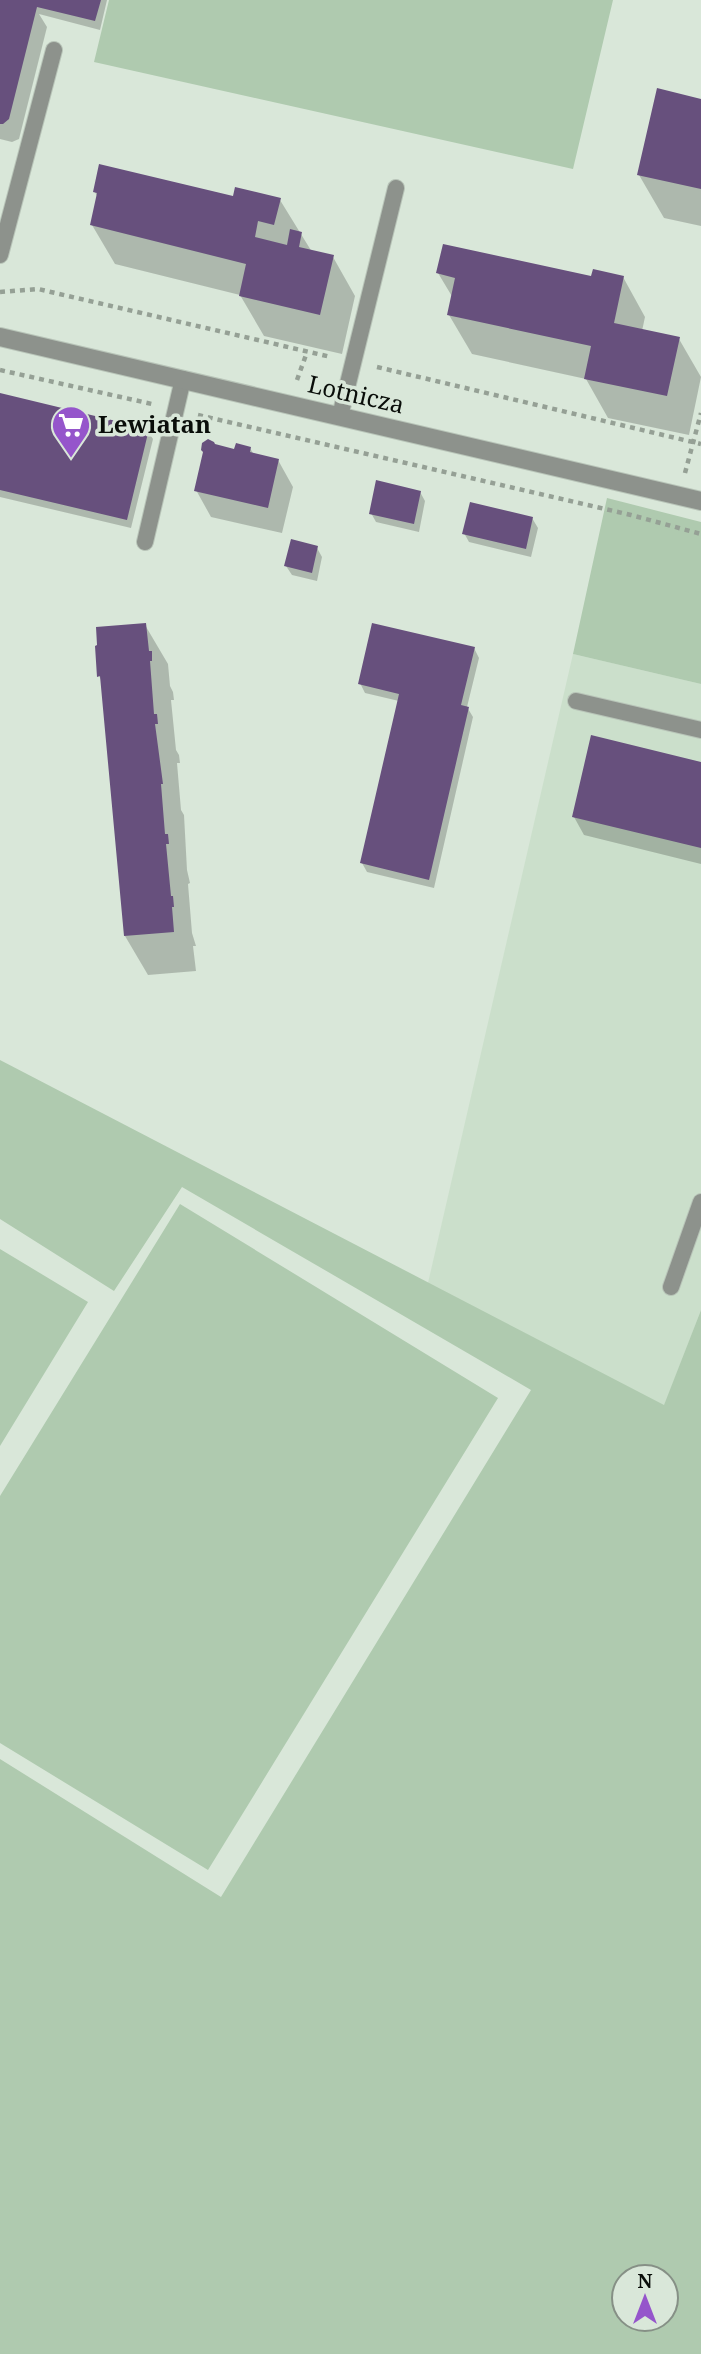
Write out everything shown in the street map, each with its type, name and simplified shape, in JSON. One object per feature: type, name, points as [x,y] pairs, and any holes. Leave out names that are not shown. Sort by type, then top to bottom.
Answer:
[{"type":"street","name":"Lotnicza","points":[[0,337],[701,501]]},
{"type":"lane","points":[[0,256],[54,50]]},
{"type":"lane","points":[[341,416],[396,188]]},
{"type":"lane","points":[[145,542],[183,379]]},
{"type":"lane","points":[[576,701],[701,730]]},
{"type":"lane","points":[[671,1287],[701,1202]]},
{"type":"path","points":[[0,370],[631,515],[701,534]]},
{"type":"path","points":[[679,495],[701,413]]},
{"type":"shaded area","points":[[109,0],[613,0],[573,169],[94,62]]},
{"type":"shaded area","points":[[607,498],[701,522],[701,684],[573,654]]},
{"type":"shaded area","points":[[573,654],[701,684],[701,1310],[664,1406],[428,1283]]},
{"type":"shaded area","points":[[0,1060],[664,1405],[701,1310],[701,2354],[0,2354],[0,1759],[221,1897],[531,1390],[182,1187],[114,1291],[0,1219]]},
{"type":"shaded area","points":[[180,1204],[498,1398],[208,1870],[0,1743],[0,1496]]},
{"type":"shaded area","points":[[0,1249],[88,1302],[0,1446]]},
{"type":"building","points":[[0,0],[101,0],[95,21],[37,7],[9,119],[3,124],[0,124]]},
{"type":"building","points":[[657,88],[701,99],[701,189],[637,175]]},
{"type":"building","points":[[99,164],[233,196],[235,187],[281,198],[274,225],[258,221],[255,237],[287,245],[290,229],[302,232],[299,247],[334,255],[320,315],[239,296],[246,264],[90,225],[97,193],[93,192]]},
{"type":"building","points":[[443,244],[591,276],[593,269],[624,276],[614,323],[680,337],[667,396],[584,379],[591,346],[447,315],[455,278],[436,273]]},
{"type":"building","name":"Lewiatan","points":[[0,393],[149,429],[127,520],[0,490]]},
{"type":"building","points":[[208,439],[215,444],[234,449],[236,443],[251,447],[250,452],[279,459],[268,508],[194,491],[203,452],[202,443]]},
{"type":"building","points":[[376,480],[421,491],[414,524],[369,514]]},
{"type":"building","points":[[470,502],[533,517],[526,549],[462,534]]},
{"type":"building","points":[[291,539],[318,546],[312,573],[284,566]]},
{"type":"building","points":[[146,623],[149,651],[152,651],[150,661],[154,714],[157,714],[158,724],[155,724],[163,784],[165,834],[168,834],[169,844],[166,844],[174,907],[174,932],[124,936],[100,676],[97,677],[96,627]]},
{"type":"building","points":[[372,623],[475,647],[461,705],[469,707],[429,880],[360,863],[399,694],[358,684]]},
{"type":"building","points":[[591,735],[701,762],[701,848],[572,817]]},
{"type":"place","name":"Lewiatan","points":[[71,459]]}]
